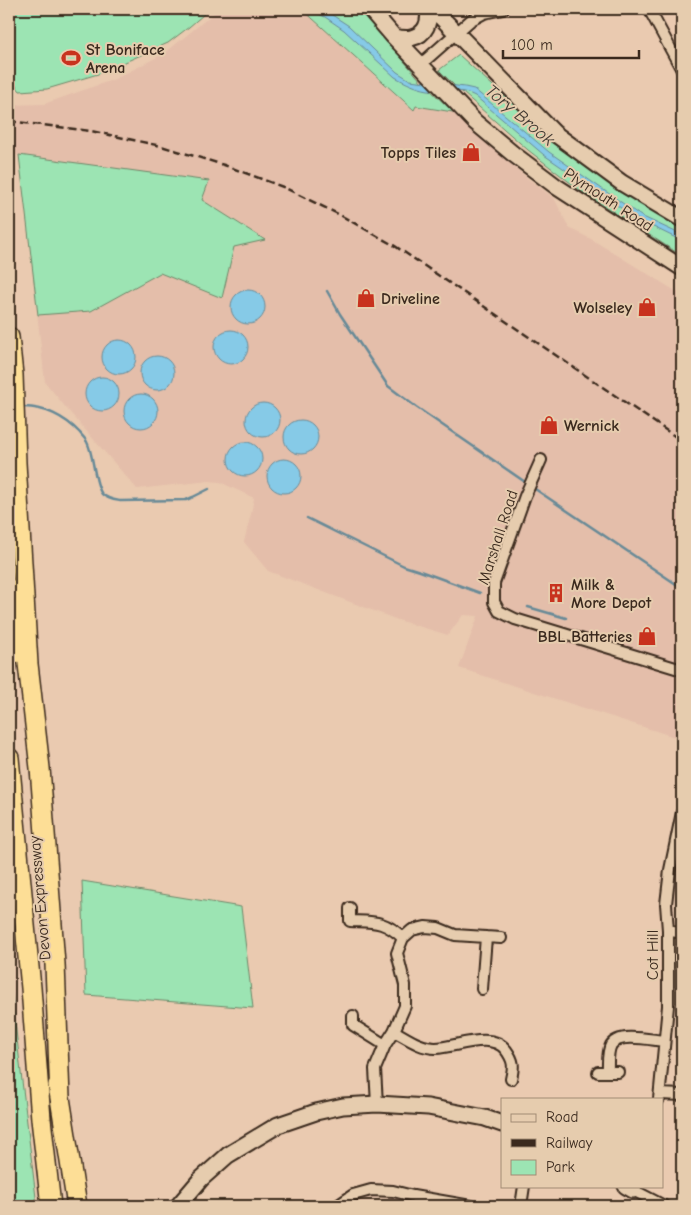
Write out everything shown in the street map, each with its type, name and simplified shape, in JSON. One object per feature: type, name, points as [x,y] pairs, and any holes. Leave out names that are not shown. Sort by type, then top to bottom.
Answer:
[{"type":"highway","points":[[9,338],[13,375],[16,463],[28,664],[40,768],[55,964],[60,1098]]},
{"type":"highway","name":"Devon Expressway","points":[[9,589],[17,757],[16,823],[31,988],[40,1119],[51,1206]]},
{"type":"highway","points":[[17,757],[28,664]]},
{"type":"highway","name":"Devon Expressway","points":[[17,757],[52,1044],[77,1206]]},
{"type":"highway","points":[[9,805],[16,823]]},
{"type":"main road","name":"Plymouth Road","points":[[370,9],[475,122],[512,153],[557,187],[682,268]]},
{"type":"main road","points":[[394,37],[410,38],[421,34],[430,17],[428,9]]},
{"type":"main road","name":"Plymouth Road","points":[[433,9],[554,133],[622,183],[682,219]]},
{"type":"main road","points":[[178,1206],[201,1179],[228,1155],[278,1125],[316,1112],[343,1106],[377,1104],[428,1107],[485,1118],[501,1124]]},
{"type":"street","points":[[420,65],[471,20],[484,13],[503,9]]},
{"type":"street","points":[[649,9],[682,70]]},
{"type":"street","name":"Marshall Road","points":[[541,460],[525,496],[494,583],[494,602],[499,611],[515,619],[682,670]]},
{"type":"street","name":"Cot Hill","points":[[660,1096],[668,1006],[666,904],[670,870],[682,812]]},
{"type":"street","points":[[350,908],[350,921],[384,924],[393,928],[403,938]]},
{"type":"street","points":[[377,1104],[375,1069],[405,1006],[405,985],[398,953],[403,938],[412,930],[425,927],[438,928],[455,935],[501,938]]},
{"type":"street","points":[[668,930],[682,933]]},
{"type":"street","points":[[482,989],[486,937]]},
{"type":"street","points":[[353,1016],[353,1026],[385,1045]]},
{"type":"street","points":[[394,1030],[418,1045],[435,1048],[468,1042],[491,1041],[504,1047],[512,1058],[511,1079]]},
{"type":"street","points":[[608,1072],[611,1044],[619,1038],[664,1041]]},
{"type":"street","points":[[660,1096],[682,1095]]},
{"type":"street","points":[[521,1206],[524,1188]]},
{"type":"street","points":[[632,1188],[664,1206]]},
{"type":"street","points":[[337,1206],[353,1195],[371,1190],[393,1191],[471,1206]]},
{"type":"shaded area","points":[[219,9],[302,9],[413,109],[415,106],[453,112],[527,178],[554,198],[569,228],[591,239],[682,295],[681,739],[459,668],[478,616],[463,615],[448,635],[398,620],[268,571],[244,542],[254,498],[220,482],[209,481],[137,489],[45,382],[19,155],[9,154],[9,105],[44,104],[115,79],[165,53]]},
{"type":"green space","name":"St Boniface Arena","points":[[9,9],[210,9],[168,43],[98,74],[47,89],[20,91],[9,77]]},
{"type":"green space","points":[[302,9],[359,9],[422,82],[453,112],[416,106],[414,110]]},
{"type":"green space","points":[[459,55],[546,134],[644,206],[682,225],[682,256],[581,191],[528,150],[455,86],[439,70]]},
{"type":"green space","points":[[19,155],[209,181],[202,200],[265,240],[234,247],[222,298],[160,273],[91,311],[38,315]]},
{"type":"green space","points":[[82,881],[241,907],[253,1008],[86,995]]},
{"type":"green space","points":[[9,976],[11,989],[37,1206],[9,1206]]},
{"type":"water","points":[[309,9],[323,9],[349,26],[397,72],[410,80],[474,89],[549,152],[641,216],[682,235],[682,241],[637,219],[544,155],[475,96],[458,91],[424,89],[395,77],[344,30]]},
{"type":"water","points":[[248,290],[260,295],[265,307],[260,319],[248,324],[236,319],[231,307],[236,295]]},
{"type":"water","points":[[231,330],[243,335],[248,347],[243,359],[231,364],[219,359],[214,347],[219,335]]},
{"type":"water","points":[[119,340],[131,345],[136,357],[131,369],[119,374],[107,369],[102,357],[107,345]]},
{"type":"water","points":[[157,356],[169,361],[174,373],[169,385],[157,390],[145,385],[140,373],[145,361]]},
{"type":"water","points":[[102,377],[114,382],[119,394],[114,406],[102,411],[90,406],[85,394],[90,382]]},
{"type":"water","points":[[141,394],[153,399],[158,411],[153,423],[141,428],[129,423],[124,411],[129,399]]},
{"type":"water","points":[[263,403],[275,408],[280,420],[275,432],[263,437],[251,432],[246,420],[251,408]]},
{"type":"water","points":[[301,420],[313,425],[318,437],[313,449],[301,454],[289,449],[284,437],[289,425]]},
{"type":"water","points":[[245,442],[257,447],[262,459],[257,471],[245,476],[233,471],[228,459],[233,447]]},
{"type":"water","points":[[284,459],[296,464],[301,476],[296,488],[284,493],[272,488],[267,476],[272,464]]},
{"type":"waterway","points":[[327,291],[388,386],[528,484]]},
{"type":"waterway","points":[[21,407],[38,408],[61,417],[80,433],[89,448],[99,489],[108,498],[120,501],[186,500],[209,489]]},
{"type":"waterway","points":[[532,487],[682,588]]},
{"type":"waterway","points":[[307,518],[404,566],[480,593]]},
{"type":"waterway","points":[[528,607],[566,618]]},
{"type":"railway","points":[[9,121],[91,131],[161,146],[224,165],[283,187],[340,215],[395,246],[682,441]]},
{"type":"place","name":"St Boniface Arena","points":[[71,58]]},
{"type":"place","name":"Topps Tiles","points":[[471,152]]},
{"type":"place","name":"Driveline","points":[[366,298]]},
{"type":"place","name":"Wolseley","points":[[647,307]]},
{"type":"place","name":"Wernick","points":[[549,425]]},
{"type":"place","name":"Milk & More Depot","points":[[556,593]]},
{"type":"place","name":"BBL Batteries","points":[[647,636]]},
{"type":"water label","name":"Tory Brook","points":[[520,115]]}]
